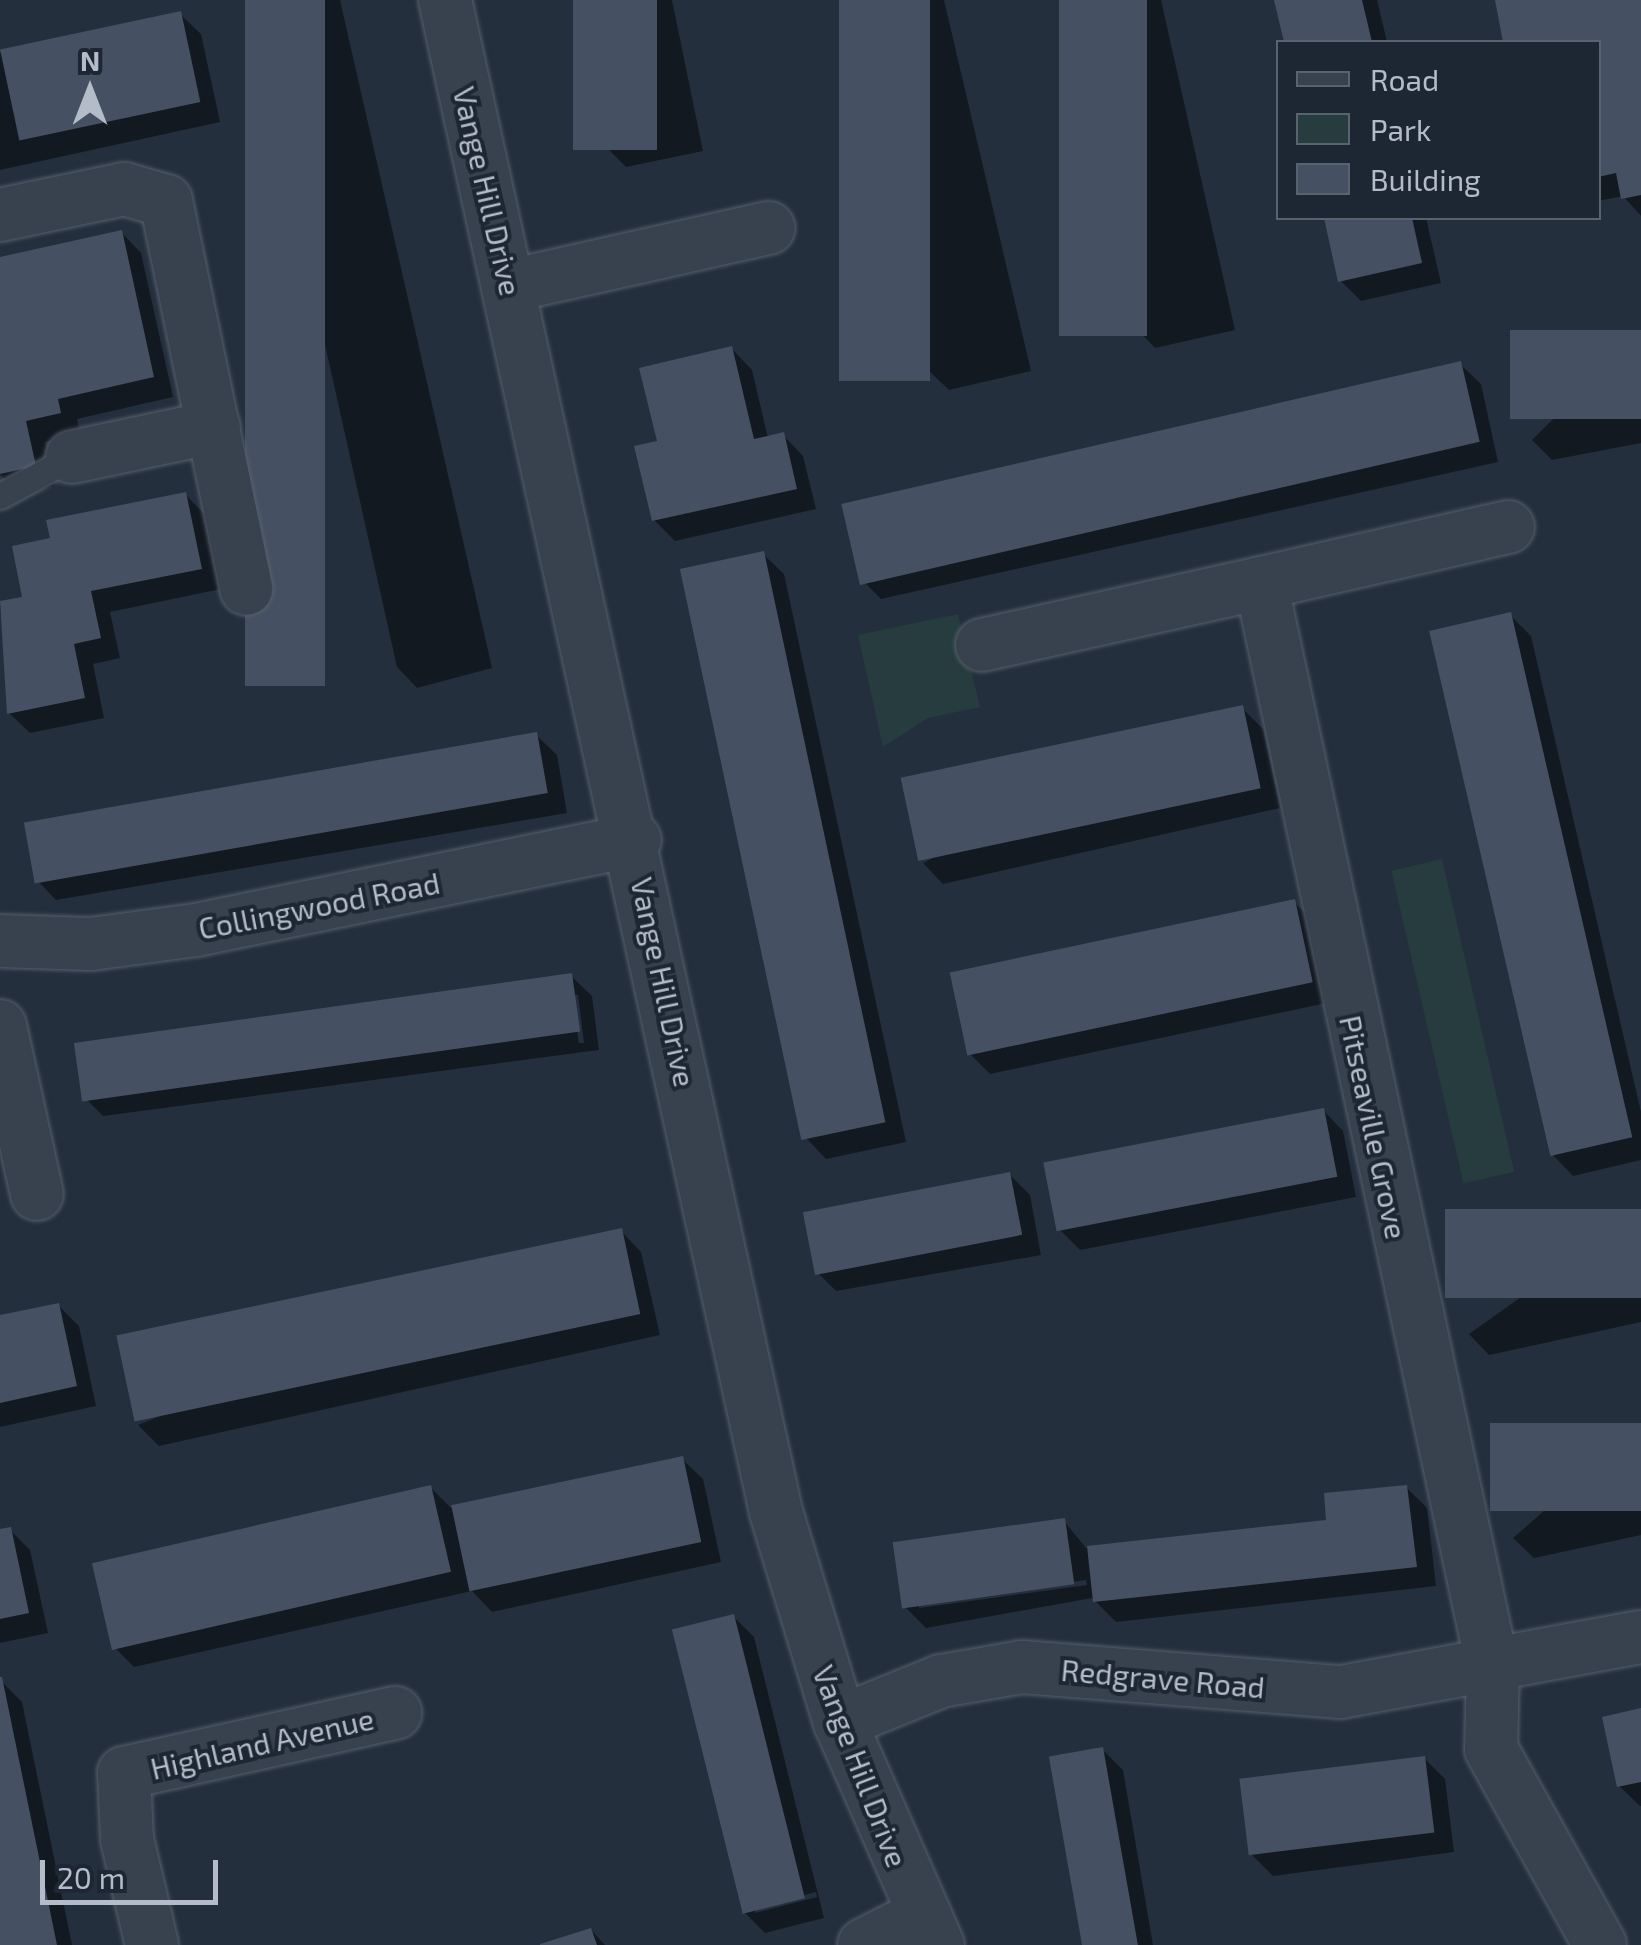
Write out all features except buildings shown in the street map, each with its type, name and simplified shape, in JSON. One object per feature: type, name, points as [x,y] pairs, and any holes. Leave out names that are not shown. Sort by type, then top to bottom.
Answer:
[{"type":"street","name":"Vange Hill Drive","points":[[445,0],[635,840],[776,1512],[840,1722],[930,1930]]},
{"type":"street","points":[[0,215],[124,189],[166,201],[246,588]]},
{"type":"street","points":[[509,286],[769,228]]},
{"type":"street","points":[[72,457],[214,427]]},
{"type":"street","points":[[982,645],[1508,527]]},
{"type":"street","name":"Pitseaville Grove","points":[[1261,582],[1493,1670]]},
{"type":"street","name":"Collingwood Road","points":[[0,941],[91,944],[196,930],[635,840]]},
{"type":"street","points":[[0,1026],[36,1194]]},
{"type":"street","name":"Redgrave Road","points":[[840,1722],[941,1681],[1022,1666],[1341,1692],[1493,1670],[1641,1637]]},
{"type":"street","points":[[1493,1670],[1491,1748],[1600,1945]]},
{"type":"street","name":"Highland Avenue","points":[[152,1945],[127,1838],[124,1773],[395,1713]]},
{"type":"street","points":[[864,1945],[930,1930]]},
{"type":"lane","points":[[0,496],[72,457]]},
{"type":"green space","points":[[958,614],[980,707],[928,718],[883,747],[858,635]]},
{"type":"green space","points":[[1442,859],[1514,1172],[1464,1183],[1391,871]]}]
